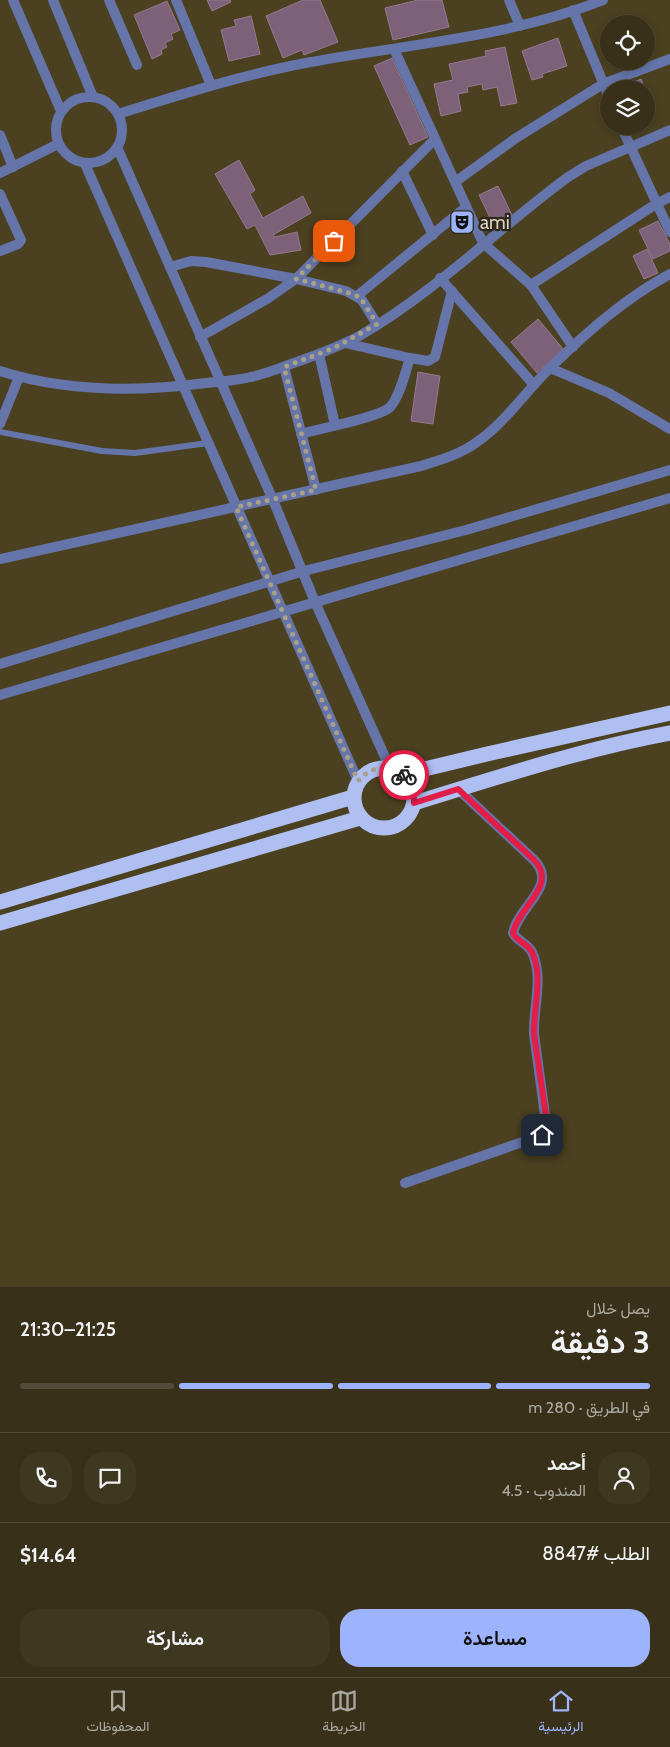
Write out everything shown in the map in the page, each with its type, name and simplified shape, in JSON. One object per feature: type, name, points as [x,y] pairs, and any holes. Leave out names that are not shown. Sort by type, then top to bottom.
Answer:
[{"type":"highway","points":[[397,771],[410,782],[414,792],[414,803],[406,818],[392,827],[375,827],[360,818],[353,797],[358,781],[372,769],[397,771],[487,754],[670,713]]},
{"type":"highway","points":[[414,803],[595,750],[670,733]]},
{"type":"highway","points":[[0,902],[353,797]]},
{"type":"highway","points":[[0,923],[360,818]]},
{"type":"street","points":[[13,0],[61,111]]},
{"type":"street","points":[[53,0],[93,97]]},
{"type":"street","points":[[109,0],[137,65]]},
{"type":"street","points":[[176,0],[212,85]]},
{"type":"street","points":[[509,0],[520,26]]},
{"type":"street","points":[[118,114],[212,85],[285,66],[448,41],[520,26],[603,0]]},
{"type":"street","points":[[573,10],[601,80]]},
{"type":"street","points":[[394,49],[484,243],[531,284],[573,347]]},
{"type":"street","points":[[614,80],[670,59]]},
{"type":"street","points":[[455,182],[516,138],[600,86]]},
{"type":"street","points":[[93,97],[103,100],[118,114],[122,131],[117,147],[104,160],[85,164],[65,154],[58,144],[55,128],[61,111],[75,100],[93,97]]},
{"type":"street","points":[[0,371],[19,377],[100,388],[183,386],[253,377],[284,367],[345,343],[377,324],[440,278],[568,177],[586,166],[670,130]]},
{"type":"street","points":[[625,135],[670,232]]},
{"type":"street","points":[[0,136],[13,167]]},
{"type":"street","points":[[200,337],[267,299],[296,279],[435,138]]},
{"type":"street","points":[[0,173],[58,144]]},
{"type":"street","points":[[117,147],[304,571],[315,602],[397,771]]},
{"type":"street","points":[[85,164],[358,781]]},
{"type":"street","points":[[402,171],[433,235]]},
{"type":"street","points":[[0,194],[21,240],[18,244],[0,251]]},
{"type":"street","points":[[531,284],[670,197]]},
{"type":"street","points":[[357,296],[466,207]]},
{"type":"street","points":[[170,266],[196,261],[296,279],[357,296],[362,300],[377,324]]},
{"type":"street","points":[[0,559],[421,466],[460,452],[487,435],[550,368],[609,314],[633,296],[670,274]]},
{"type":"street","points":[[440,278],[534,386]]},
{"type":"street","points":[[345,343],[428,361],[435,357],[452,291]]},
{"type":"street","points":[[319,354],[335,425]]},
{"type":"street","points":[[302,434],[378,414],[391,407],[410,358]]},
{"type":"street","points":[[284,367],[316,490]]},
{"type":"street","points":[[550,368],[609,393],[670,429]]},
{"type":"street","points":[[0,424],[19,377]]},
{"type":"street","points":[[0,664],[304,571],[484,524],[670,470]]},
{"type":"street","points":[[0,695],[670,498]]},
{"type":"street","points":[[405,1182],[534,1138],[542,1135],[547,1130],[534,1034],[538,994],[534,957],[528,945],[516,938],[513,933],[522,912],[543,882],[542,873],[534,860],[458,789]]},
{"type":"lane","points":[[0,432],[58,444],[111,452],[135,453],[208,443]]},
{"type":"building","points":[[207,0],[230,0],[231,2],[212,11]]},
{"type":"building","points":[[303,0],[320,0],[338,42],[304,55],[302,50],[283,58],[266,16]]},
{"type":"building","points":[[418,0],[442,0],[449,27],[393,40],[385,8]]},
{"type":"building","points":[[167,1],[180,30],[171,34],[173,39],[165,43],[167,47],[161,50],[162,54],[152,59],[134,15]]},
{"type":"building","points":[[251,16],[260,54],[229,61],[221,30],[236,26],[234,20]]},
{"type":"building","points":[[558,38],[567,66],[542,74],[543,77],[532,80],[522,51]]},
{"type":"building","points":[[505,47],[517,103],[501,106],[497,87],[483,90],[482,84],[467,87],[468,92],[458,94],[461,111],[441,116],[434,84],[453,80],[449,64],[486,56],[485,51]]},
{"type":"building","points":[[392,58],[428,137],[410,145],[374,66]]},
{"type":"building","points":[[239,160],[255,190],[250,194],[263,218],[303,196],[311,213],[273,235],[275,237],[297,232],[301,250],[270,255],[255,225],[247,229],[215,174]]},
{"type":"building","points":[[498,186],[512,215],[493,224],[479,195]]},
{"type":"building","points":[[658,221],[670,244],[670,251],[653,259],[639,230]]},
{"type":"building","points":[[647,249],[658,273],[644,279],[633,256]]},
{"type":"building","points":[[538,319],[564,350],[537,373],[511,342]]},
{"type":"building","points":[[418,372],[440,376],[433,424],[411,421]]},
{"type":"way so far","points":[[334,241],[296,279],[360,297],[377,324],[334,348],[284,367],[316,490],[236,507],[358,781],[372,769],[381,767],[397,770],[404,775]]},
{"type":"place","name":"ami","points":[[462,222]]},
{"type":"route","points":[[404,775],[410,782],[414,792],[414,803],[458,789],[534,860],[542,873],[543,882],[522,912],[513,933],[515,937],[528,945],[534,957],[538,994],[534,1034],[547,1123],[547,1130],[542,1135]]}]
